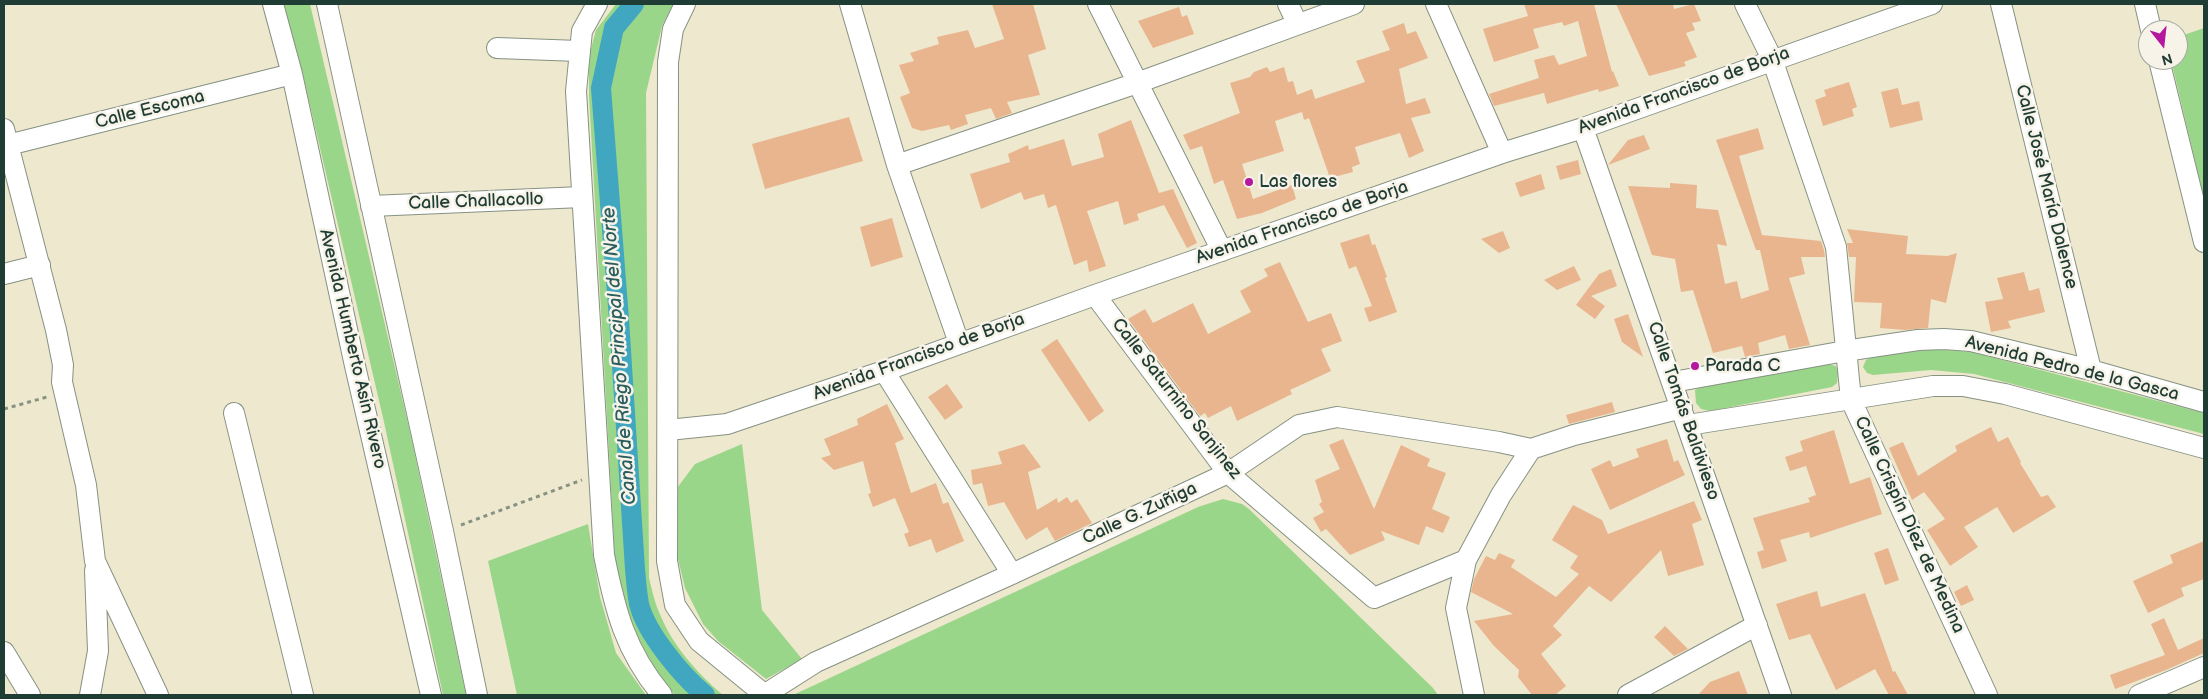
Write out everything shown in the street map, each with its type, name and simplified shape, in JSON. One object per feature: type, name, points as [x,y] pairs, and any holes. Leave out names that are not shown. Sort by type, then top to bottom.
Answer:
[{"type":"street","name":"Avenida Humberto Asín Rivero","points":[[273,4],[292,74],[355,366],[431,695]]},
{"type":"street","points":[[329,4],[371,206],[444,531],[476,695]]},
{"type":"street","points":[[597,4],[582,31],[576,91],[604,555],[615,608],[631,649],[662,695]]},
{"type":"street","points":[[684,4],[672,29],[668,62],[667,561],[676,605],[699,641],[764,695]]},
{"type":"street","points":[[850,4],[897,165],[959,343]]},
{"type":"street","points":[[1098,4],[1222,251]]},
{"type":"street","points":[[1288,4],[1297,24]]},
{"type":"street","points":[[897,165],[1354,4]]},
{"type":"street","points":[[1436,4],[1502,154]]},
{"type":"street","name":"Calle Crispín Díez de Medina","points":[[1745,4],[1772,59],[1836,247],[1851,400],[1987,695]]},
{"type":"street","name":"Calle José María Dalence","points":[[2001,4],[2091,370]]},
{"type":"street","points":[[2145,4],[2149,20]]},
{"type":"street","name":"Avenida Francisco de Borja","points":[[668,430],[727,424],[884,371],[1095,295],[1502,154],[1583,128],[1925,5]]},
{"type":"street","points":[[497,48],[579,51]]},
{"type":"street","points":[[2161,70],[2204,242]]},
{"type":"street","name":"Calle Escoma","points":[[6,137],[292,74]]},
{"type":"street","name":"Calle Tomás Baldivieso","points":[[1583,128],[1781,695]]},
{"type":"street","points":[[6,137],[40,265],[61,356],[64,392],[86,485],[95,561],[98,650],[90,695]]},
{"type":"street","name":"Calle Challacollo","points":[[371,206],[582,197]]},
{"type":"street","points":[[4,274],[40,265]]},
{"type":"street","name":"Calle Saturnino Sanjinez","points":[[1095,295],[1228,473],[1374,598],[1466,560]]},
{"type":"street","name":"Avenida Pedro de la Gasca","points":[[1673,382],[1845,351],[1918,340],[1944,339],[1971,341],[2091,370],[2204,402]]},
{"type":"street","points":[[884,371],[1012,574]]},
{"type":"street","points":[[1474,695],[1456,608],[1466,560],[1501,495],[1531,449],[1574,435],[1685,416],[1851,400],[1933,386],[1963,386],[2005,394],[2204,448]]},
{"type":"street","points":[[234,412],[303,695]]},
{"type":"street","name":"Calle G. Zuñiga","points":[[764,695],[816,662],[1012,574],[1228,473],[1299,425],[1337,418],[1499,442],[1531,449]]},
{"type":"street","points":[[95,561],[158,695]]},
{"type":"street","points":[[1628,695],[1757,625]]},
{"type":"street","points":[[4,652],[23,691]]},
{"type":"street","points":[[2139,695],[2173,689],[2204,667]]},
{"type":"path","points":[[4,408],[64,392]]},
{"type":"path","points":[[444,531],[599,474]]},
{"type":"green space","points":[[284,4],[310,4],[411,436],[466,695],[443,695],[384,422],[302,71]]},
{"type":"green space","points":[[616,4],[673,4],[662,26],[646,93],[649,578],[657,608],[671,636],[694,667],[723,695],[675,695],[652,664],[636,632],[624,599],[615,561],[589,96],[589,56],[596,30]]},
{"type":"green space","points":[[2204,28],[2204,198],[2173,70],[2188,70],[2188,34]]},
{"type":"green space","points":[[1932,349],[1972,352],[2204,413],[2204,434],[1974,374],[1931,370],[1873,375],[1867,373],[1863,367],[1866,360],[1872,357]]},
{"type":"green space","points":[[1827,364],[1836,366],[1838,373],[1837,383],[1832,387],[1710,411],[1701,409],[1696,403],[1695,390],[1701,387]]},
{"type":"green space","points":[[742,444],[762,610],[802,659],[766,679],[718,641],[703,624],[685,588],[678,559],[677,488],[695,464]]},
{"type":"green space","points":[[1223,499],[1242,504],[1249,509],[1438,695],[793,695],[1198,507]]},
{"type":"green space","points":[[588,524],[600,597],[616,653],[646,695],[517,695],[488,561]]},
{"type":"building","points":[[992,4],[1033,4],[1046,49],[1028,55],[1040,95],[1007,102],[1012,113],[996,119],[991,108],[965,115],[968,124],[951,130],[949,125],[922,131],[912,128],[900,97],[910,93],[899,65],[914,61],[910,53],[939,44],[937,37],[968,30],[975,48],[1004,39]]},
{"type":"building","points":[[1524,4],[1594,4],[1612,72],[1619,86],[1599,92],[1598,89],[1547,104],[1544,93],[1494,106],[1489,94],[1539,78],[1534,60],[1554,55],[1559,65],[1587,56],[1578,21],[1564,26],[1562,22],[1533,29],[1539,48],[1494,62],[1483,29],[1528,16]]},
{"type":"building","points":[[1616,4],[1673,4],[1674,9],[1694,4],[1701,21],[1692,23],[1695,30],[1686,33],[1697,57],[1684,62],[1686,66],[1649,76]]},
{"type":"building","points":[[1179,7],[1182,17],[1187,15],[1194,34],[1153,48],[1138,21]]},
{"type":"building","points":[[1404,23],[1407,34],[1416,31],[1428,58],[1399,69],[1406,104],[1425,98],[1431,113],[1411,118],[1424,151],[1409,158],[1400,133],[1355,147],[1360,164],[1352,167],[1353,172],[1330,178],[1309,118],[1304,120],[1302,112],[1275,121],[1284,151],[1242,164],[1253,199],[1292,185],[1296,199],[1262,213],[1237,219],[1223,180],[1214,184],[1202,146],[1190,150],[1183,135],[1240,113],[1230,83],[1250,77],[1254,72],[1267,67],[1270,72],[1284,67],[1288,82],[1293,81],[1297,95],[1312,89],[1315,99],[1365,82],[1356,61],[1390,50],[1382,31]]},
{"type":"building","points":[[1849,82],[1857,107],[1852,109],[1854,116],[1823,126],[1815,100],[1826,96],[1824,90]]},
{"type":"building","points":[[1898,88],[1902,105],[1919,101],[1923,120],[1890,128],[1881,92]]},
{"type":"building","points":[[849,117],[863,161],[765,189],[752,144]]},
{"type":"building","points":[[1131,120],[1159,193],[1173,189],[1197,243],[1187,248],[1164,205],[1137,214],[1139,220],[1124,225],[1118,201],[1087,211],[1106,266],[1089,272],[1087,260],[1074,265],[1056,205],[1048,208],[1044,194],[1024,200],[1021,192],[981,209],[970,174],[1010,162],[1008,154],[1028,145],[1029,150],[1064,139],[1072,166],[1104,157],[1098,134]]},
{"type":"building","points":[[1758,128],[1764,149],[1739,156],[1762,235],[1821,241],[1824,250],[1825,257],[1801,257],[1805,274],[1789,278],[1810,345],[1789,349],[1785,335],[1758,343],[1760,354],[1745,357],[1742,346],[1713,353],[1693,290],[1681,292],[1675,259],[1652,255],[1628,186],[1670,188],[1670,183],[1697,185],[1696,208],[1718,210],[1727,246],[1717,244],[1725,284],[1737,281],[1741,299],[1769,290],[1760,250],[1756,250],[1716,140]]},
{"type":"building","points":[[1644,135],[1650,149],[1608,165],[1628,140]]},
{"type":"building","points":[[1578,160],[1581,174],[1560,180],[1556,166]]},
{"type":"building","points":[[1541,174],[1545,189],[1520,197],[1515,183]]},
{"type":"building","points":[[892,218],[903,257],[871,267],[860,227]]},
{"type":"building","points":[[1847,229],[1908,236],[1906,254],[1947,256],[1957,253],[1946,303],[1931,299],[1928,328],[1905,330],[1880,328],[1882,303],[1854,302],[1856,257],[1849,257],[1847,243],[1853,243]]},
{"type":"building","points":[[1503,231],[1510,248],[1499,253],[1481,239]]},
{"type":"building","points":[[1369,234],[1372,245],[1375,244],[1387,277],[1385,278],[1397,312],[1369,322],[1364,308],[1372,306],[1356,266],[1349,269],[1340,243]]},
{"type":"building","points":[[1280,262],[1308,322],[1331,313],[1342,341],[1321,349],[1331,371],[1290,390],[1292,394],[1237,421],[1231,406],[1208,418],[1205,413],[1200,416],[1128,319],[1145,309],[1153,323],[1193,303],[1208,334],[1251,312],[1240,291],[1268,276],[1264,269]]},
{"type":"building","points":[[1574,266],[1581,280],[1557,290],[1544,280]]},
{"type":"building","points":[[1611,269],[1617,286],[1591,296],[1605,306],[1595,319],[1576,305],[1599,274]]},
{"type":"building","points":[[2024,272],[2029,291],[2039,288],[2045,312],[2008,321],[2011,328],[1991,332],[1985,302],[2003,299],[1997,278]]},
{"type":"building","points":[[1628,314],[1643,357],[1622,342],[1614,319]]},
{"type":"building","points":[[1057,339],[1104,411],[1089,422],[1041,350]]},
{"type":"building","points":[[947,384],[963,407],[945,420],[928,397]]},
{"type":"building","points":[[1612,402],[1615,412],[1569,424],[1566,415]]},
{"type":"building","points":[[887,404],[904,439],[895,443],[911,493],[936,483],[943,504],[948,502],[964,541],[936,553],[931,539],[909,547],[904,534],[909,532],[895,498],[873,507],[868,494],[871,493],[863,461],[834,470],[821,458],[831,455],[824,439],[858,425],[857,419]]},
{"type":"building","points":[[1991,427],[1998,442],[2008,437],[2020,463],[2041,497],[2048,495],[2056,507],[2013,533],[1997,507],[1964,527],[1978,547],[1950,566],[1927,530],[1945,519],[1924,492],[1912,500],[1889,448],[1903,442],[1918,476],[1957,451],[1955,446]]},
{"type":"building","points":[[1834,430],[1850,484],[1870,477],[1882,514],[1810,538],[1809,532],[1780,540],[1787,561],[1762,569],[1757,552],[1764,550],[1753,518],[1810,502],[1808,498],[1816,495],[1806,466],[1790,471],[1785,457],[1803,451],[1800,441]]},
{"type":"building","points":[[1343,439],[1374,509],[1401,445],[1430,459],[1427,466],[1446,473],[1432,509],[1450,517],[1443,533],[1426,526],[1419,545],[1381,531],[1385,540],[1350,555],[1326,529],[1321,532],[1313,518],[1324,512],[1319,504],[1322,502],[1315,480],[1340,469],[1329,445]]},
{"type":"building","points":[[1667,439],[1674,462],[1678,460],[1685,475],[1610,510],[1591,469],[1610,460],[1613,467],[1639,457],[1636,449]]},
{"type":"building","points":[[1024,444],[1041,467],[1028,472],[1037,510],[1057,498],[1058,503],[1067,497],[1071,503],[1077,499],[1092,523],[1055,541],[1047,527],[1026,540],[1004,502],[988,506],[982,483],[973,485],[971,470],[1002,464],[998,452]]},
{"type":"building","points":[[1694,501],[1702,520],[1692,524],[1704,565],[1668,576],[1661,550],[1611,602],[1589,586],[1553,626],[1562,635],[1541,654],[1566,686],[1555,695],[1532,695],[1518,677],[1519,670],[1494,646],[1474,621],[1513,614],[1471,592],[1474,579],[1486,556],[1495,560],[1499,553],[1515,560],[1511,567],[1556,597],[1579,574],[1570,568],[1578,556],[1552,540],[1573,505],[1602,520],[1608,534]]},
{"type":"building","points":[[2204,541],[2204,579],[2181,588],[2184,596],[2148,613],[2133,581],[2173,563],[2170,555]]},
{"type":"building","points":[[1888,548],[1899,580],[1885,585],[1874,553]]},
{"type":"building","points":[[1967,585],[1974,600],[1961,606],[1954,592]]},
{"type":"building","points":[[1817,591],[1821,607],[1865,593],[1893,672],[1895,671],[1908,695],[1889,695],[1875,669],[1836,690],[1810,634],[1789,640],[1776,604]]},
{"type":"building","points":[[2164,618],[2178,650],[2204,638],[2204,653],[2166,670],[2115,689],[2110,675],[2165,655],[2151,624]]},
{"type":"building","points":[[1665,626],[1688,649],[1674,656],[1654,637]]},
{"type":"building","points":[[1739,671],[1748,695],[1698,695],[1710,682]]},
{"type":"waterway","name":"Canal de Riego Principal del Norte","points":[[634,4],[614,28],[601,88],[619,319],[635,569],[639,604],[649,628],[676,666],[705,695]]},
{"type":"place","name":"Las flores","points":[[1249,182]]},
{"type":"place","name":"Parada C","points":[[1695,366]]}]
